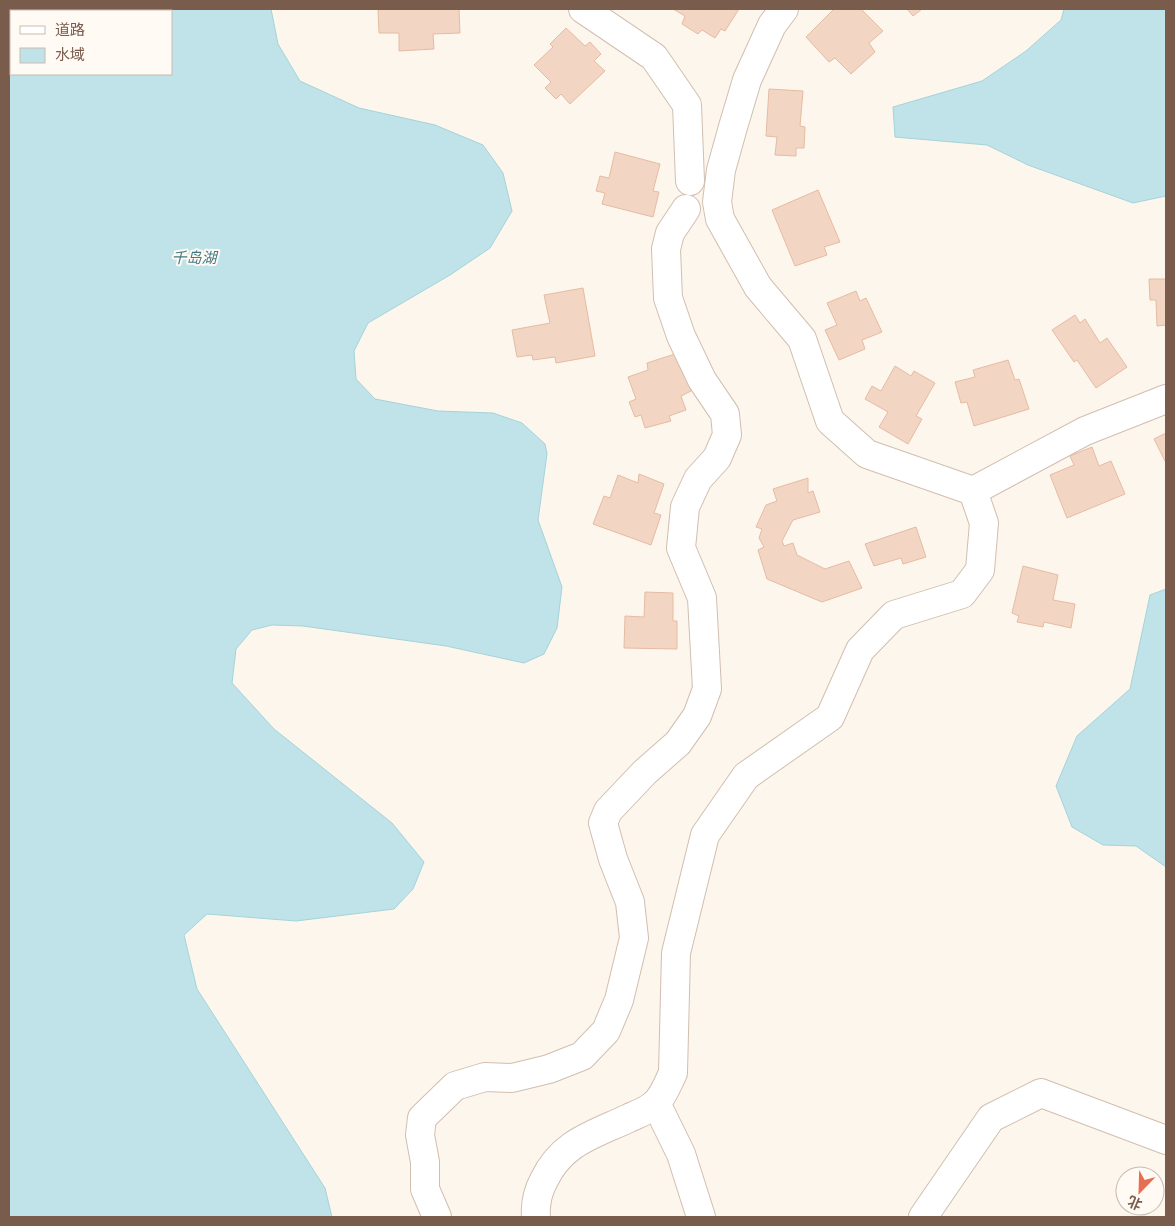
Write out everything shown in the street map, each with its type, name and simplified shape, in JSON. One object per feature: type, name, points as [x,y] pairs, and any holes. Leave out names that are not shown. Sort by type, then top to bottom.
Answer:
[{"type":"street","points":[[583,9],[654,57],[687,104],[690,181],[681,195],[686,209],[693,214],[705,214],[714,208],[718,196],[713,185],[702,179],[690,181]]},
{"type":"street","points":[[784,9],[772,25],[747,80],[721,170],[717,202],[720,219],[758,287],[802,339],[830,421],[867,454],[972,491],[1085,432],[1166,399]]},
{"type":"street","points":[[437,1217],[425,1189],[425,1162],[420,1135],[422,1118],[454,1086],[485,1077],[512,1078],[549,1069],[582,1056],[606,1032],[620,1000],[634,938],[630,902],[613,859],[603,823],[608,811],[645,772],[678,743],[697,716],[707,689],[702,598],[681,548],[686,507],[698,479],[717,458],[727,435],[725,414],[702,380],[681,336],[668,298],[666,248],[670,233],[686,209]]},
{"type":"street","points":[[536,1217],[538,1190],[560,1153],[656,1103],[673,1073],[676,953],[705,835],[746,776],[830,716],[860,650],[894,615],[962,594],[980,570],[984,523],[972,491]]},
{"type":"street","points":[[923,1217],[991,1118],[1041,1093],[1166,1140]]},
{"type":"street","points":[[656,1103],[681,1154],[701,1217]]},
{"type":"water","name":"千岛湖","points":[[9,9],[271,9],[278,44],[300,81],[359,108],[435,125],[483,145],[503,173],[512,211],[490,248],[450,275],[368,323],[354,351],[356,379],[375,399],[438,411],[493,413],[522,423],[545,444],[547,454],[538,520],[562,587],[557,628],[544,654],[524,663],[446,646],[303,626],[272,625],[252,630],[236,649],[232,683],[274,729],[392,823],[424,862],[413,889],[394,909],[296,921],[207,914],[184,935],[197,989],[325,1188],[332,1217],[9,1217]]},
{"type":"water","points":[[1064,9],[1166,9],[1166,196],[1133,203],[1028,165],[987,145],[895,137],[893,107],[982,81],[1026,51],[1061,20]]},
{"type":"water","points":[[1166,589],[1166,867],[1136,846],[1103,845],[1072,827],[1056,786],[1077,736],[1130,689],[1150,595]]},
{"type":"building","points":[[378,9],[459,9],[460,33],[433,34],[434,49],[399,51],[399,33],[379,33]]},
{"type":"building","points":[[673,9],[739,9],[725,31],[721,29],[715,38],[702,30],[698,34],[682,24],[685,16]]},
{"type":"building","points":[[834,9],[861,9],[883,31],[869,43],[875,52],[851,74],[835,58],[829,62],[806,37]]},
{"type":"building","points":[[907,9],[922,9],[913,16]]},
{"type":"building","points":[[566,28],[585,46],[590,42],[601,54],[594,61],[605,71],[570,104],[561,94],[556,99],[545,88],[551,82],[534,65],[553,47],[550,44]]},
{"type":"building","points":[[769,89],[803,91],[800,126],[805,127],[804,148],[796,148],[796,156],[775,155],[777,137],[766,136]]},
{"type":"building","points":[[615,152],[660,164],[653,191],[659,192],[653,217],[602,204],[605,193],[596,191],[600,176],[609,178]]},
{"type":"building","points":[[818,190],[840,242],[824,247],[827,255],[795,266],[772,210]]},
{"type":"building","points":[[1149,279],[1166,279],[1166,325],[1157,326],[1156,300],[1150,300]]},
{"type":"building","points":[[583,288],[595,356],[556,363],[555,357],[533,360],[532,355],[517,357],[512,330],[550,323],[544,295]]},
{"type":"building","points":[[856,291],[860,301],[866,298],[882,332],[862,340],[865,349],[839,360],[825,330],[837,325],[827,303]]},
{"type":"building","points":[[1075,315],[1080,323],[1085,319],[1100,343],[1107,338],[1127,367],[1096,388],[1077,360],[1074,362],[1052,330]]},
{"type":"building","points":[[678,353],[691,391],[681,396],[686,410],[669,416],[671,421],[645,428],[641,415],[635,417],[629,402],[636,399],[628,377],[648,370],[647,363]]},
{"type":"building","points":[[1008,360],[1015,380],[1019,379],[1029,409],[974,426],[967,402],[961,403],[955,382],[975,377],[973,370]]},
{"type":"building","points":[[895,366],[911,376],[914,371],[935,383],[916,416],[922,419],[908,444],[879,427],[888,412],[865,399],[872,386],[881,391]]},
{"type":"building","points":[[1166,433],[1166,463],[1154,439]]},
{"type":"building","points":[[1092,447],[1099,466],[1111,461],[1125,494],[1067,518],[1050,475],[1074,465],[1070,456]]},
{"type":"building","points":[[639,474],[664,484],[654,513],[661,515],[651,545],[593,524],[604,496],[610,498],[618,475],[638,483]]},
{"type":"building","points":[[808,478],[808,493],[813,491],[820,512],[793,520],[782,541],[784,546],[793,543],[797,555],[825,569],[849,561],[862,588],[822,602],[767,579],[758,550],[764,547],[759,538],[762,529],[756,527],[766,505],[777,501],[773,489]]},
{"type":"building","points":[[916,527],[926,557],[903,564],[901,558],[874,566],[865,544]]},
{"type":"building","points":[[1023,566],[1058,575],[1053,600],[1075,604],[1071,628],[1044,622],[1043,627],[1017,622],[1019,616],[1012,613]]},
{"type":"building","points":[[645,592],[673,593],[673,621],[677,621],[677,649],[624,648],[625,616],[644,617]]}]
